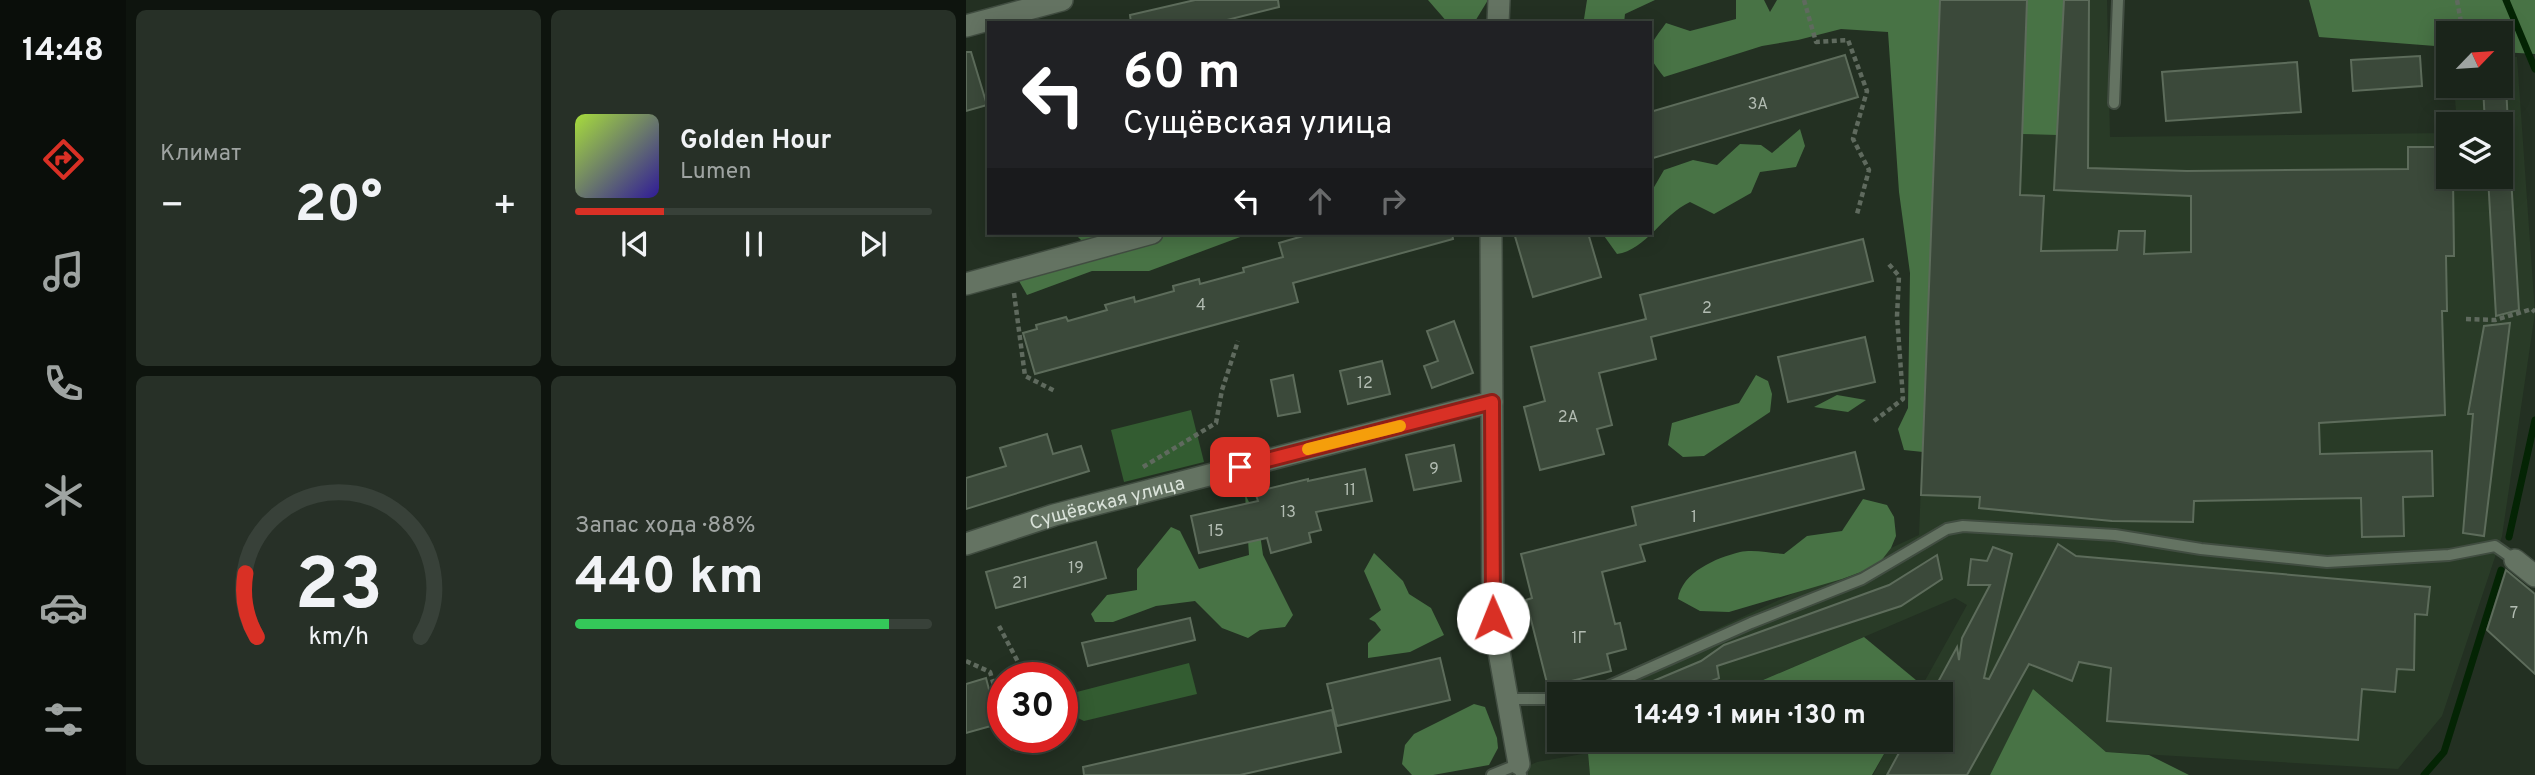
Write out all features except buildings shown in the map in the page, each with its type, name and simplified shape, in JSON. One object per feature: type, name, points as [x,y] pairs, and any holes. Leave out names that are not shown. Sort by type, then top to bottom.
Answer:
[{"type":"street","points":[[966,26],[1062,0]]},
{"type":"street","points":[[1497,21],[1499,0]]},
{"type":"street","points":[[966,284],[1145,235]]},
{"type":"street","points":[[1491,235],[1493,618],[1520,769]]},
{"type":"street","name":"Сущёвская улица","points":[[966,544],[1054,515],[1492,402]]},
{"type":"street","points":[[2515,560],[2535,576]]},
{"type":"lane","points":[[2114,103],[2118,0]]},
{"type":"lane","points":[[1618,682],[1751,623],[1862,579],[1947,528],[1963,526],[2115,535],[2201,549],[2327,562],[2449,555],[2495,546],[2515,560]]},
{"type":"lane","points":[[1506,699],[1547,699]]},
{"type":"lane","points":[[1492,775],[1520,769]]},
{"type":"path","points":[[1804,0],[1816,42],[1848,40],[1867,91],[1853,139],[1869,170],[1857,214]]},
{"type":"path","points":[[2457,0],[2461,21]]},
{"type":"path","points":[[1874,421],[1903,399],[1897,316],[1899,276],[1887,262]]},
{"type":"path","points":[[999,275],[1014,290],[1025,376],[1055,391]]},
{"type":"path","points":[[2466,319],[2496,320],[2532,309],[2535,312]]},
{"type":"path","points":[[1139,493],[1138,471],[1216,423],[1222,390],[1238,341]]},
{"type":"path","points":[[999,626],[1018,662]]},
{"type":"path","points":[[966,661],[987,671]]},
{"type":"shaded area","points":[[1940,0],[2107,0],[2110,137],[2436,133],[2436,189],[2513,189],[2513,112],[2456,112],[2455,98],[2513,98],[2513,57],[2517,57],[2535,313],[2502,536],[2442,716],[2398,769],[2106,752],[2033,689],[1990,775],[1873,775],[1885,752],[1953,752],[1953,682],[1924,682],[1967,605],[1955,598],[1758,682],[1607,680],[1919,535]]},
{"type":"shaded area","points":[[1588,753],[1590,775],[1508,775],[1537,762]]},
{"type":"green space","points":[[1428,0],[1488,0],[1475,21],[1446,21]]},
{"type":"green space","points":[[1587,0],[1655,0],[1625,14],[1624,21],[1581,21],[1584,19]]},
{"type":"green space","points":[[1736,0],[1764,0],[1770,12],[1777,0],[1940,0],[1923,452],[1904,450],[1898,429],[1908,408],[1910,273],[1899,192],[1888,32],[1841,29],[1762,46],[1664,77],[1652,59],[1652,44],[1666,23],[1690,31],[1736,19]]},
{"type":"green space","points":[[2027,0],[2064,0],[2057,135],[2022,134]]},
{"type":"green space","points":[[2309,0],[2535,0],[2535,54],[2513,53],[2513,21],[2436,21],[2436,46],[2319,37]]},
{"type":"green space","points":[[1800,129],[1805,146],[1796,167],[1760,172],[1751,193],[1714,214],[1690,202],[1652,233],[1652,191],[1664,170],[1693,160],[1717,165],[1740,144],[1761,145],[1772,153]]},
{"type":"green space","points":[[1076,235],[1246,235],[1149,271],[1092,271],[1027,295],[1019,281],[1096,255]]},
{"type":"green space","points":[[1603,235],[1649,235],[1637,246],[1617,254]]},
{"type":"green space","points":[[1756,375],[1768,381],[1772,394],[1770,412],[1704,456],[1683,457],[1668,445],[1672,423],[1739,403]]},
{"type":"green space","points":[[1837,395],[1866,400],[1848,412],[1814,407]]},
{"type":"green space","points":[[1191,410],[1204,462],[1124,482],[1111,430]]},
{"type":"green space","points":[[1245,494],[1258,520],[1263,555],[1293,615],[1285,627],[1260,630],[1248,638],[1222,628],[1195,601],[1156,606],[1113,622],[1095,622],[1091,614],[1107,595],[1137,590],[1137,569],[1171,527],[1180,531],[1199,569],[1249,555]]},
{"type":"green space","points":[[1863,499],[1887,505],[1894,517],[1896,536],[1891,548],[1877,566],[1729,612],[1700,611],[1678,599],[1681,589],[1693,574],[1721,558],[1745,551],[1784,554],[1807,536],[1842,531]]},
{"type":"green space","points":[[1374,553],[1403,581],[1409,594],[1431,608],[1444,635],[1410,652],[1368,658],[1368,643],[1381,630],[1369,619],[1381,610],[1364,571]]},
{"type":"green space","points":[[1864,637],[1918,682],[1758,682]]},
{"type":"green space","points":[[1189,663],[1197,694],[1084,721],[1078,718],[1078,692]]},
{"type":"green space","points":[[2033,689],[2106,752],[2149,755],[2189,775],[1990,775]]},
{"type":"green space","points":[[1474,704],[1485,707],[1497,738],[1498,748],[1489,765],[1433,775],[1412,775],[1402,764],[1405,745],[1414,734]]},
{"type":"green space","points":[[1885,752],[1872,775],[1590,775],[1588,753]]},
{"type":"waterway","points":[[2506,0],[2535,69]]},
{"type":"waterway","points":[[2509,537],[2535,420]]},
{"type":"waterway","points":[[2424,775],[2444,752],[2501,570]]},
{"type":"slow traffic","points":[[1308,449],[1400,426]]},
{"type":"route","points":[[1240,467],[1492,402],[1493,618]]}]
